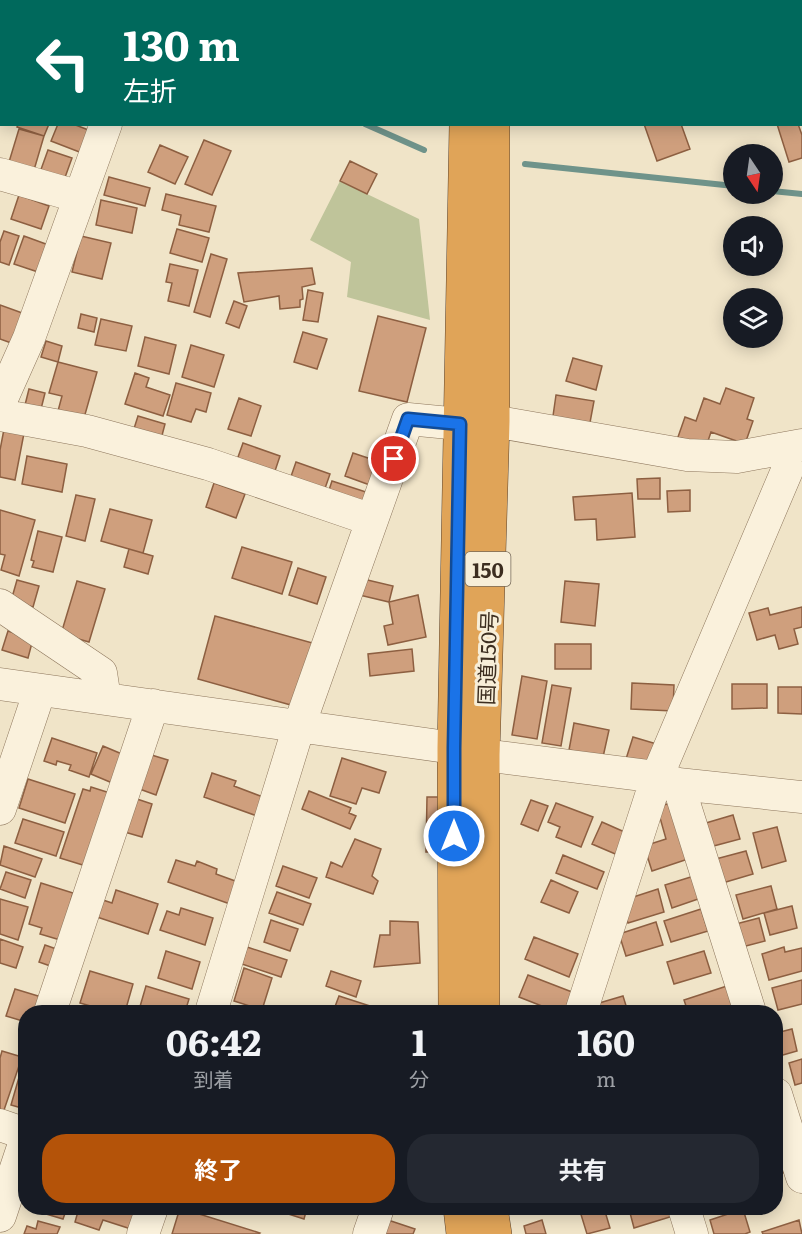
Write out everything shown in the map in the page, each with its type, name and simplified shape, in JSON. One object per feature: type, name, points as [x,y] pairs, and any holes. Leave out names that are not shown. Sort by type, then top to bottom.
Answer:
[{"type":"highway","name":"国道150号","points":[[466,126],[460,424],[468,751],[483,1005]]},
{"type":"highway","name":"国道150号","points":[[455,1005],[468,751],[493,421],[493,126]]},
{"type":"highway","points":[[461,1215],[463,1234]]},
{"type":"highway","points":[[492,1215],[495,1234]]},
{"type":"street","points":[[0,403],[29,338],[105,126]]},
{"type":"street","points":[[0,174],[80,196]]},
{"type":"street","points":[[0,415],[87,431],[197,461],[372,520]]},
{"type":"street","points":[[213,1005],[299,726],[408,419],[460,424]]},
{"type":"street","points":[[493,421],[687,455],[737,457],[800,446]]},
{"type":"street","points":[[584,1005],[668,780],[800,446]]},
{"type":"street","points":[[0,605],[101,673],[105,699]]},
{"type":"street","points":[[0,684],[668,780],[802,797]]},
{"type":"street","points":[[0,809],[40,690]]},
{"type":"street","points":[[52,1005],[153,705]]},
{"type":"street","points":[[668,780],[748,1005]]},
{"type":"street","points":[[783,1100],[802,1177]]},
{"type":"street","points":[[0,1125],[18,1133]]},
{"type":"street","points":[[0,1216],[18,1161]]},
{"type":"street","points":[[143,1234],[150,1215]]},
{"type":"street","points":[[369,1234],[376,1215]]},
{"type":"street","points":[[686,1215],[692,1234]]},
{"type":"green space","points":[[340,181],[419,219],[430,320],[347,297],[351,262],[310,240]]},
{"type":"building","points":[[17,126],[48,126],[44,136]]},
{"type":"building","points":[[57,126],[78,126],[91,131],[82,153],[51,141]]},
{"type":"building","points":[[645,126],[682,126],[690,149],[657,161]]},
{"type":"building","points":[[778,126],[799,126],[802,135],[802,158],[789,162]]},
{"type":"building","points":[[19,129],[44,136],[34,170],[9,162]]},
{"type":"building","points":[[204,140],[231,151],[212,195],[185,184]]},
{"type":"building","points":[[160,145],[188,157],[175,184],[148,172]]},
{"type":"building","points":[[48,150],[72,158],[63,183],[39,175]]},
{"type":"building","points":[[350,161],[377,174],[367,194],[340,181]]},
{"type":"building","points":[[109,177],[150,188],[145,206],[104,195]]},
{"type":"building","points":[[166,194],[216,206],[209,232],[179,225],[181,215],[162,210]]},
{"type":"building","points":[[19,195],[49,206],[41,229],[11,219]]},
{"type":"building","points":[[101,200],[137,208],[132,233],[96,225]]},
{"type":"building","points":[[177,229],[209,238],[202,262],[170,253]]},
{"type":"building","points":[[4,231],[19,236],[9,265],[0,262],[0,242]]},
{"type":"building","points":[[24,236],[54,247],[44,274],[14,264]]},
{"type":"building","points":[[81,236],[111,243],[102,279],[72,272]]},
{"type":"building","points":[[211,254],[227,259],[210,317],[194,312]]},
{"type":"building","points":[[170,264],[198,270],[189,306],[168,301],[172,283],[166,282]]},
{"type":"building","points":[[312,268],[315,284],[302,287],[303,299],[300,300],[300,307],[280,309],[279,296],[244,302],[238,273]]},
{"type":"building","points":[[308,290],[323,293],[318,322],[303,320]]},
{"type":"building","points":[[234,301],[247,306],[239,328],[226,323]]},
{"type":"building","points":[[0,305],[25,314],[14,344],[0,339]]},
{"type":"building","points":[[81,314],[97,318],[94,332],[78,328]]},
{"type":"building","points":[[378,316],[426,328],[407,402],[359,391]]},
{"type":"building","points":[[101,319],[132,326],[126,351],[95,345]]},
{"type":"building","points":[[303,332],[327,339],[317,369],[294,362]]},
{"type":"building","points":[[145,337],[176,345],[169,374],[138,366]]},
{"type":"building","points":[[46,341],[62,346],[58,362],[41,357]]},
{"type":"building","points":[[191,345],[224,355],[214,387],[182,377]]},
{"type":"building","points":[[573,358],[602,366],[596,390],[566,381]]},
{"type":"building","points":[[58,362],[97,372],[84,418],[58,411],[62,396],[49,393]]},
{"type":"building","points":[[135,373],[149,378],[146,387],[170,395],[163,416],[125,404]]},
{"type":"building","points":[[176,383],[211,393],[206,412],[196,409],[191,422],[167,415]]},
{"type":"building","points":[[726,388],[754,398],[747,419],[753,421],[745,444],[711,432],[706,447],[678,437],[685,417],[696,421],[704,398],[720,404]]},
{"type":"building","points":[[29,389],[45,393],[39,417],[23,413]]},
{"type":"building","points":[[556,395],[594,401],[589,428],[552,423]]},
{"type":"building","points":[[239,398],[261,406],[251,436],[228,429]]},
{"type":"building","points":[[138,416],[165,424],[160,443],[132,435]]},
{"type":"building","points":[[5,424],[25,428],[15,480],[0,477],[0,450]]},
{"type":"building","points":[[243,443],[280,456],[272,480],[237,460]]},
{"type":"building","points":[[353,453],[386,464],[378,488],[345,476]]},
{"type":"building","points":[[27,456],[67,464],[62,492],[22,484]]},
{"type":"building","points":[[296,462],[330,474],[322,497],[288,485]]},
{"type":"building","points":[[660,478],[660,499],[638,499],[637,479]]},
{"type":"building","points":[[332,481],[369,493],[363,512],[326,499]]},
{"type":"building","points":[[214,483],[245,494],[236,518],[206,507]]},
{"type":"building","points":[[690,490],[690,511],[668,512],[667,491]]},
{"type":"building","points":[[632,493],[635,537],[597,540],[596,519],[575,520],[573,497]]},
{"type":"building","points":[[76,495],[95,499],[85,541],[66,536]]},
{"type":"building","points":[[110,509],[152,520],[143,553],[101,541]]},
{"type":"building","points":[[0,510],[35,520],[19,576],[1,570],[5,555],[0,554]]},
{"type":"building","points":[[38,531],[62,537],[53,572],[32,567],[34,561],[31,560]]},
{"type":"building","points":[[242,547],[292,562],[282,594],[232,578]]},
{"type":"building","points":[[129,549],[153,556],[148,574],[124,567]]},
{"type":"building","points":[[298,568],[326,577],[317,604],[289,595]]},
{"type":"building","points":[[359,578],[393,586],[389,602],[355,594]]},
{"type":"building","points":[[17,580],[39,586],[33,607],[11,601]]},
{"type":"building","points":[[77,581],[105,589],[89,642],[61,634]]},
{"type":"building","points":[[565,581],[599,584],[595,626],[561,622]]},
{"type":"building","points":[[418,595],[426,637],[388,645],[384,626],[393,624],[389,602]]},
{"type":"building","points":[[802,607],[802,627],[794,629],[798,644],[779,649],[775,635],[757,640],[749,613],[768,608],[770,615]]},
{"type":"building","points":[[215,616],[316,644],[298,707],[198,679]]},
{"type":"building","points":[[8,631],[33,639],[28,658],[2,650]]},
{"type":"building","points":[[555,644],[591,644],[591,669],[555,669]]},
{"type":"building","points":[[412,649],[414,671],[370,676],[368,654]]},
{"type":"building","points":[[522,676],[547,681],[537,739],[512,735]]},
{"type":"building","points":[[632,683],[674,685],[673,711],[631,709]]},
{"type":"building","points":[[732,684],[767,684],[767,708],[732,709]]},
{"type":"building","points":[[552,685],[571,688],[561,746],[542,743]]},
{"type":"building","points":[[778,687],[802,687],[802,714],[778,713]]},
{"type":"building","points":[[574,723],[609,730],[603,757],[569,750]]},
{"type":"building","points":[[633,737],[660,745],[653,767],[626,759]]},
{"type":"building","points":[[52,738],[97,753],[89,777],[69,770],[71,765],[57,761],[56,765],[44,761]]},
{"type":"building","points":[[103,746],[129,757],[117,785],[91,774]]},
{"type":"building","points":[[145,753],[168,760],[156,795],[134,787]]},
{"type":"building","points":[[342,758],[386,772],[379,793],[362,788],[356,804],[330,796]]},
{"type":"building","points":[[212,773],[236,781],[234,786],[263,797],[257,816],[204,797]]},
{"type":"building","points":[[28,779],[75,794],[65,823],[19,808]]},
{"type":"building","points":[[91,787],[110,793],[86,866],[60,858],[83,789],[90,791]]},
{"type":"building","points":[[309,791],[351,808],[349,813],[356,816],[350,829],[302,809]]},
{"type":"building","points":[[131,797],[152,804],[142,837],[121,831]]},
{"type":"building","points":[[427,797],[441,797],[440,852],[426,852]]},
{"type":"building","points":[[531,800],[548,806],[538,831],[521,824]]},
{"type":"building","points":[[674,802],[691,858],[652,871],[644,846],[666,839],[657,807]]},
{"type":"building","points":[[556,803],[593,817],[581,847],[556,837],[560,827],[548,822]]},
{"type":"building","points":[[733,815],[740,839],[706,848],[699,825]]},
{"type":"building","points":[[23,819],[64,832],[56,856],[15,843]]},
{"type":"building","points":[[602,822],[629,834],[620,856],[592,844]]},
{"type":"building","points":[[777,827],[786,861],[762,868],[753,833]]},
{"type":"building","points":[[355,839],[381,849],[372,876],[378,881],[373,894],[326,877],[331,862],[342,867]]},
{"type":"building","points":[[4,846],[42,859],[35,877],[0,865]]},
{"type":"building","points":[[746,851],[753,874],[719,884],[712,860]]},
{"type":"building","points":[[563,855],[604,872],[597,889],[556,873]]},
{"type":"building","points":[[176,860],[195,866],[197,861],[217,869],[216,874],[238,882],[230,904],[168,882]]},
{"type":"building","points":[[283,866],[317,878],[309,898],[276,886]]},
{"type":"building","points":[[6,872],[31,880],[25,898],[0,889]]},
{"type":"building","points":[[694,876],[701,898],[672,908],[665,885]]},
{"type":"building","points":[[551,880],[578,892],[569,913],[541,902]]},
{"type":"building","points":[[41,883],[73,893],[71,900],[76,901],[67,942],[40,934],[42,928],[29,924]]},
{"type":"building","points":[[771,886],[777,909],[743,919],[736,895]]},
{"type":"building","points":[[658,889],[664,912],[628,923],[621,901]]},
{"type":"building","points":[[116,890],[158,904],[148,934],[97,917],[103,900],[112,903]]},
{"type":"building","points":[[277,892],[311,904],[303,925],[269,913]]},
{"type":"building","points":[[0,899],[28,907],[18,940],[0,934]]},
{"type":"building","points":[[792,906],[797,928],[770,935],[764,913]]},
{"type":"building","points":[[181,908],[213,918],[205,945],[160,930],[167,911],[179,915]]},
{"type":"building","points":[[701,909],[708,931],[671,942],[664,921]]},
{"type":"building","points":[[759,918],[765,941],[738,948],[732,925]]},
{"type":"building","points":[[271,920],[298,929],[290,951],[264,942]]},
{"type":"building","points":[[390,921],[418,922],[420,963],[374,967],[380,935],[390,935]]},
{"type":"building","points":[[656,922],[663,945],[626,956],[619,934]]},
{"type":"building","points":[[534,937],[578,954],[569,977],[525,959]]},
{"type":"building","points":[[0,939],[23,947],[16,968],[0,963]]},
{"type":"building","points":[[45,945],[62,951],[56,968],[39,962]]},
{"type":"building","points":[[247,947],[287,960],[281,977],[242,964]]},
{"type":"building","points":[[784,947],[785,952],[802,948],[802,971],[769,980],[762,954]]},
{"type":"building","points":[[166,951],[200,962],[192,989],[158,978]]},
{"type":"building","points":[[704,951],[711,973],[674,984],[667,962]]},
{"type":"building","points":[[244,968],[272,978],[264,1005],[246,1005],[234,1001]]},
{"type":"building","points":[[90,971],[133,984],[127,1005],[80,1003]]},
{"type":"building","points":[[331,971],[361,981],[356,997],[326,986]]},
{"type":"building","points":[[528,975],[572,992],[567,1005],[539,1005],[519,997]]},
{"type":"building","points":[[802,980],[802,1004],[783,1009],[783,1005],[777,1005],[772,988]]},
{"type":"building","points":[[730,985],[736,1005],[686,1005],[684,1000]]},
{"type":"building","points":[[146,986],[189,999],[187,1005],[140,1005]]},
{"type":"building","points":[[15,989],[48,999],[46,1005],[18,1005],[18,1020],[6,1016]]},
{"type":"building","points":[[339,996],[367,1005],[336,1005]]},
{"type":"building","points":[[623,996],[626,1005],[592,1005]]},
{"type":"building","points":[[792,1029],[797,1051],[783,1055],[783,1031]]},
{"type":"building","points":[[2,1051],[18,1056],[18,1069],[3,1113],[0,1112]]},
{"type":"building","points":[[802,1059],[802,1083],[795,1085],[789,1063]]},
{"type":"building","points":[[18,1081],[18,1107],[11,1105]]},
{"type":"building","points":[[783,1153],[789,1171],[783,1173]]},
{"type":"building","points":[[49,1215],[64,1215],[63,1219]]},
{"type":"building","points":[[77,1215],[136,1215],[131,1229],[103,1220],[99,1230],[75,1222]]},
{"type":"building","points":[[178,1215],[202,1215],[260,1233],[259,1234],[172,1234]]},
{"type":"building","points":[[292,1215],[305,1215],[304,1219]]},
{"type":"building","points":[[581,1215],[606,1215],[610,1228],[587,1234]]},
{"type":"building","points":[[631,1215],[673,1215],[673,1216],[634,1228]]},
{"type":"building","points":[[725,1215],[745,1215],[750,1232],[714,1234],[710,1220]]},
{"type":"building","points":[[388,1220],[415,1229],[413,1234],[383,1234]]},
{"type":"building","points":[[542,1220],[546,1234],[526,1234],[524,1226]]},
{"type":"building","points":[[799,1220],[802,1234],[763,1234],[762,1232]]},
{"type":"building","points":[[38,1221],[60,1227],[57,1234],[24,1234],[27,1226],[36,1229]]},
{"type":"waterway","points":[[370,126],[424,150]]},
{"type":"waterway","points":[[525,164],[723,185]]},
{"type":"waterway","points":[[783,192],[802,194]]},
{"type":"route","points":[[394,459],[408,419],[460,424],[454,836]]}]
